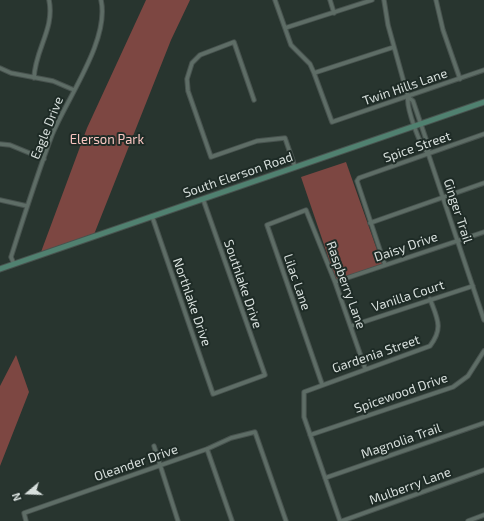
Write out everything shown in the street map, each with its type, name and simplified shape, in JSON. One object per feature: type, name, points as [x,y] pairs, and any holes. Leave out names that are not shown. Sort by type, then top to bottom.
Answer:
[{"type":"street","points":[[34,78],[37,53],[51,20],[49,0]]},
{"type":"street","name":"Eagle Drive","points":[[14,264],[11,257],[27,206],[53,134],[98,38],[103,18],[101,0]]},
{"type":"street","points":[[275,0],[290,45],[310,64],[314,73],[394,47]]},
{"type":"street","points":[[330,0],[334,13]]},
{"type":"street","points":[[285,28],[372,0]]},
{"type":"street","name":"Ginger Trail","points":[[384,0],[388,25],[408,97],[407,103],[418,124],[424,150],[428,153],[484,320]]},
{"type":"street","points":[[436,0],[460,79]]},
{"type":"street","points":[[254,100],[234,42],[205,52],[196,59],[190,68],[187,79],[188,91],[211,157],[257,141],[285,138],[295,167]]},
{"type":"street","points":[[0,68],[11,73],[53,81],[74,90]]},
{"type":"street","name":"Twin Hills Lane","points":[[314,73],[332,122],[484,70]]},
{"type":"street","name":"South Elerson Road","points":[[0,269],[484,102]]},
{"type":"street","name":"Spice Street","points":[[370,223],[357,181],[359,178],[484,134]]},
{"type":"street","points":[[0,144],[10,145],[44,159]]},
{"type":"street","points":[[385,266],[370,223],[484,183]]},
{"type":"street","name":"Southlake Drive","points":[[203,199],[265,376],[213,394]]},
{"type":"street","points":[[0,200],[27,206]]},
{"type":"street","name":"Raspberry Lane","points":[[306,210],[335,282],[365,368]]},
{"type":"street","name":"Lilac Lane","points":[[306,210],[267,225],[322,384]]},
{"type":"street","name":"Northlake Drive","points":[[152,216],[213,394]]},
{"type":"street","name":"Daisy Drive","points":[[335,282],[484,232]]},
{"type":"street","name":"Vanilla Court","points":[[351,326],[473,286]]},
{"type":"street","name":"Gardenia Street","points":[[310,435],[304,417],[304,392],[365,368],[421,351],[430,346],[436,339],[439,327],[430,299]]},
{"type":"street","name":"Spicewood Drive","points":[[310,435],[453,387],[468,376],[484,351]]},
{"type":"street","name":"Magnolia Trail","points":[[325,478],[484,423]]},
{"type":"street","name":"Oleander Drive","points":[[26,521],[24,513],[207,449],[231,438],[255,432],[286,521]]},
{"type":"street","points":[[310,435],[341,521]]},
{"type":"street","points":[[154,446],[178,521]]},
{"type":"street","points":[[207,449],[232,521]]},
{"type":"street","name":"Mulberry Lane","points":[[341,521],[484,470]]},
{"type":"street","points":[[470,521],[484,515]]},
{"type":"green space","name":"Elerson Park","points":[[146,0],[190,0],[171,40],[93,237],[41,252],[87,128]]},
{"type":"green space","points":[[346,162],[382,264],[336,280],[301,177]]},
{"type":"green space","points":[[16,355],[29,392],[0,466],[0,386]]}]
